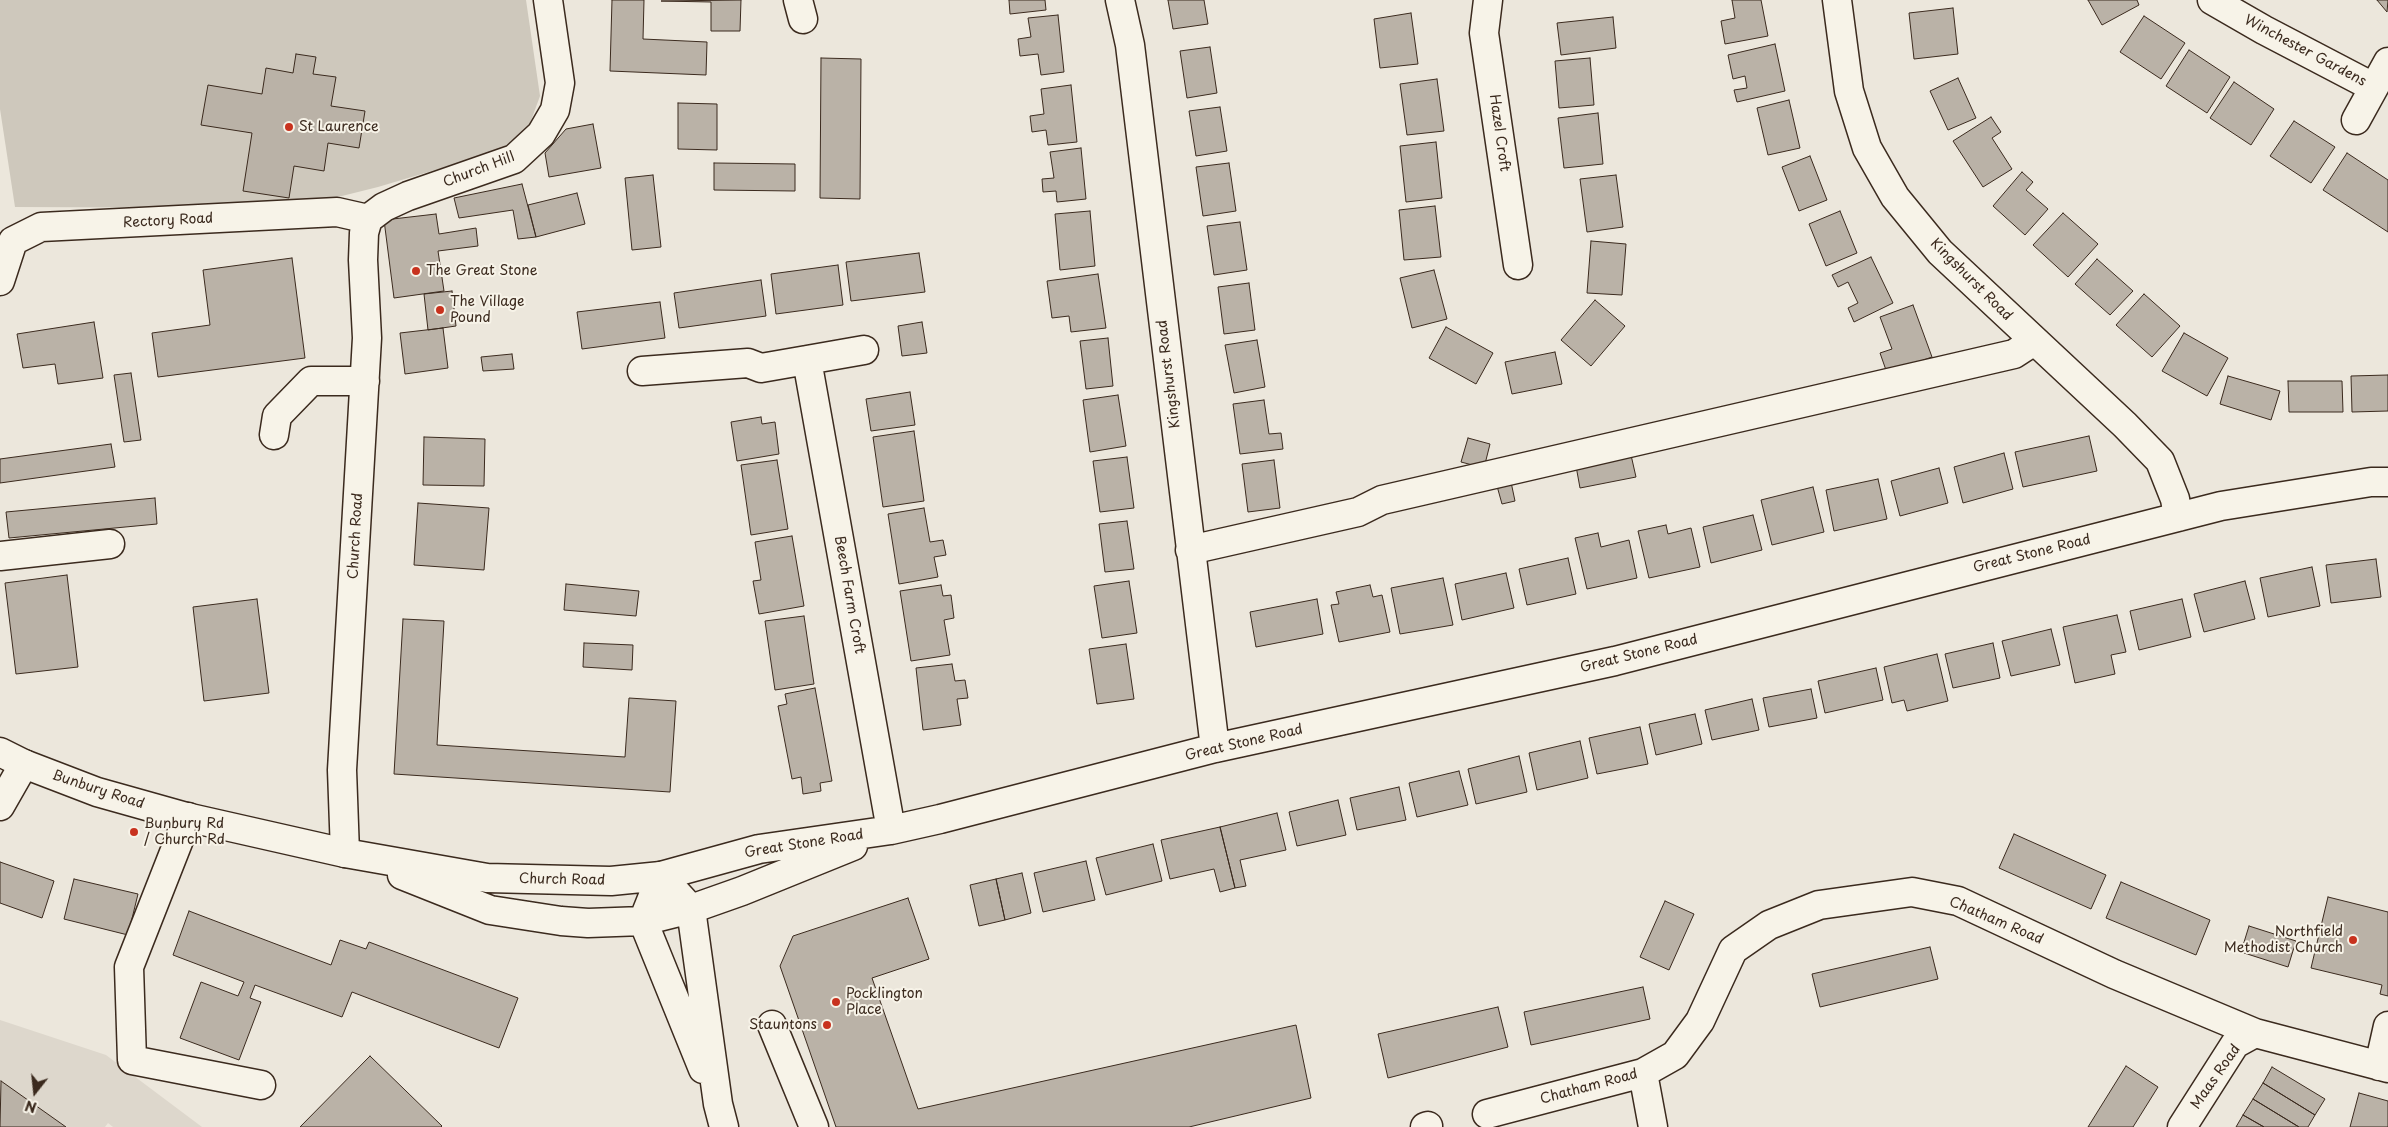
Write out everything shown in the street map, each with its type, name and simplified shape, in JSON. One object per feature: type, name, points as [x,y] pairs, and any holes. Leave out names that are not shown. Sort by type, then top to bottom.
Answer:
[{"type":"street","name":"Church Hill","points":[[368,219],[384,207],[408,196],[514,159],[541,134],[555,110],[560,83],[548,0]]},
{"type":"street","name":"Kingshurst Road","points":[[1120,0],[1130,45],[1215,748]]},
{"type":"street","name":"Hazel Croft","points":[[1488,0],[1484,33],[1518,265]]},
{"type":"street","name":"Kingshurst Road","points":[[1837,0],[1849,92],[1867,148],[1895,197],[1940,252],[2125,425],[2160,461],[2175,499],[2178,517]]},
{"type":"street","name":"Winchester Gardens","points":[[2212,0],[2264,30],[2373,87]]},
{"type":"street","name":"Winchester Gardens","points":[[2356,120],[2388,62]]},
{"type":"street","name":"Rectory Road","points":[[1,270],[13,241],[41,227],[337,212],[368,219]]},
{"type":"street","name":"Church Road","points":[[368,219],[364,233],[363,260],[367,338],[365,381],[342,770],[345,853],[487,878],[610,881],[660,876]]},
{"type":"street","points":[[1190,550],[1358,512],[1382,500],[2014,354],[2034,341]]},
{"type":"street","points":[[642,371],[748,363],[760,368],[864,350]]},
{"type":"street","name":"Beech Farm Croft","points":[[807,360],[891,830]]},
{"type":"street","points":[[274,434],[277,416],[311,382],[365,381]]},
{"type":"street","name":"Great Stone Road","points":[[660,876],[759,849],[891,830],[1215,748],[1615,661],[2178,517],[2231,505],[2371,482],[2388,482]]},
{"type":"street","points":[[0,556],[110,544]]},
{"type":"street","points":[[0,806],[12,758]]},
{"type":"street","name":"Bunbury Road","points":[[12,758],[97,792],[188,817],[345,853]]},
{"type":"street","points":[[188,817],[129,967],[132,1060],[260,1085]]},
{"type":"street","name":"Great Stone Road","points":[[691,909],[742,891],[891,830]]},
{"type":"street","points":[[345,853],[490,910],[588,923],[643,921],[691,909]]},
{"type":"street","points":[[660,876],[691,909],[721,1115],[643,921],[660,876]]},
{"type":"street","name":"Chatham Road","points":[[1487,1114],[1642,1073],[1675,1055],[1700,1021],[1733,950],[1769,925],[1820,905],[1912,892],[1958,901],[2114,974],[2255,1033],[2383,1067]]},
{"type":"street","points":[[772,1025],[814,1127]]},
{"type":"street","points":[[2383,1067],[2388,1026]]},
{"type":"street","name":"Maas Road","points":[[2182,1127],[2235,1044],[2255,1033]]},
{"type":"street","points":[[1642,1073],[1653,1127]]},
{"type":"shaded area","points":[[0,0],[526,0],[540,96],[529,126],[499,151],[378,187],[322,201],[269,208],[15,207],[0,109]]},
{"type":"shaded area","points":[[0,1020],[106,1055],[202,1127],[113,1127],[108,1123],[105,1127],[66,1127],[0,1082]]},
{"type":"building","points":[[612,0],[644,0],[643,39],[707,42],[706,75],[610,71]]},
{"type":"building","points":[[741,0],[740,31],[711,31],[711,2],[661,1]]},
{"type":"building","points":[[1009,0],[1045,0],[1046,10],[1010,14]]},
{"type":"building","points":[[1168,0],[1204,0],[1208,24],[1173,29]]},
{"type":"building","points":[[1732,0],[1761,0],[1768,36],[1725,44],[1721,21],[1735,18]]},
{"type":"building","points":[[2088,0],[2137,0],[2139,5],[2102,25]]},
{"type":"building","points":[[2377,0],[2388,0],[2387,12]]},
{"type":"building","points":[[1953,8],[1958,54],[1914,59],[1909,13]]},
{"type":"building","points":[[1411,13],[1418,64],[1380,68],[1374,19]]},
{"type":"building","points":[[1058,15],[1064,72],[1041,75],[1038,54],[1020,56],[1018,39],[1031,37],[1028,18]]},
{"type":"building","points":[[2144,16],[2185,43],[2161,79],[2120,52]]},
{"type":"building","points":[[1613,17],[1616,48],[1561,55],[1557,23]]},
{"type":"building","points":[[1775,44],[1785,91],[1737,102],[1734,90],[1747,88],[1745,76],[1733,79],[1728,55]]},
{"type":"building","points":[[1210,47],[1217,93],[1187,98],[1180,51]]},
{"type":"building","points":[[2189,50],[2230,77],[2207,113],[2166,86]]},
{"type":"building","name":"St Laurence","points":[[296,54],[316,57],[313,74],[336,77],[331,106],[365,111],[359,148],[328,143],[324,171],[294,166],[289,198],[243,191],[252,133],[201,125],[208,85],[262,94],[266,68],[293,73]]},
{"type":"building","points":[[821,58],[861,59],[860,199],[820,198]]},
{"type":"building","points":[[1590,58],[1594,105],[1559,108],[1555,61]]},
{"type":"building","points":[[1958,78],[1976,118],[1948,130],[1930,91]]},
{"type":"building","points":[[1437,79],[1444,131],[1407,135],[1400,84]]},
{"type":"building","points":[[2234,82],[2274,109],[2251,145],[2210,118]]},
{"type":"building","points":[[1071,85],[1077,142],[1048,145],[1046,130],[1032,132],[1030,116],[1044,114],[1041,89]]},
{"type":"building","points":[[1789,100],[1800,148],[1768,155],[1757,108]]},
{"type":"building","points":[[678,103],[717,104],[717,150],[678,149]]},
{"type":"building","points":[[1220,107],[1227,151],[1196,156],[1189,111]]},
{"type":"building","points":[[1598,113],[1603,164],[1564,168],[1558,118]]},
{"type":"building","points":[[1991,117],[2001,132],[1992,138],[2012,169],[1983,187],[1953,141]]},
{"type":"building","points":[[2294,121],[2335,147],[2311,183],[2270,156]]},
{"type":"building","points":[[593,124],[601,168],[549,177],[545,153],[566,129]]},
{"type":"building","points":[[1436,142],[1442,198],[1406,202],[1400,146]]},
{"type":"building","points":[[1081,148],[1086,199],[1057,202],[1056,191],[1043,192],[1042,179],[1054,178],[1050,152]]},
{"type":"building","points":[[2347,153],[2388,180],[2388,232],[2323,190]]},
{"type":"building","points":[[1810,156],[1827,200],[1799,211],[1782,167]]},
{"type":"building","points":[[714,163],[795,164],[795,191],[714,190]]},
{"type":"building","points":[[1229,163],[1236,211],[1203,216],[1196,167]]},
{"type":"building","points":[[2022,172],[2033,182],[2026,190],[2048,209],[2025,235],[1993,206]]},
{"type":"building","points":[[653,175],[661,247],[632,250],[625,178]]},
{"type":"building","points":[[1616,175],[1623,227],[1587,232],[1580,179]]},
{"type":"building","points":[[522,184],[536,237],[518,239],[513,210],[459,218],[454,198]]},
{"type":"building","points":[[577,193],[585,224],[536,237],[528,205]]},
{"type":"building","points":[[1435,206],[1441,257],[1404,260],[1399,210]]},
{"type":"building","points":[[1090,211],[1095,266],[1060,270],[1055,214]]},
{"type":"building","points":[[1840,211],[1857,253],[1826,266],[1809,224]]},
{"type":"building","points":[[2063,213],[2098,244],[2068,277],[2033,245]]},
{"type":"building","name":"The Great Stone","points":[[436,214],[439,234],[476,228],[478,246],[438,251],[444,291],[394,298],[384,220]]},
{"type":"building","points":[[1240,222],[1247,270],[1214,275],[1207,226]]},
{"type":"building","points":[[1591,241],[1626,244],[1622,295],[1587,293]]},
{"type":"building","points":[[919,253],[925,292],[851,301],[846,262]]},
{"type":"building","points":[[1871,257],[1893,303],[1854,322],[1848,308],[1858,303],[1848,282],[1838,287],[1832,275]]},
{"type":"building","points":[[292,258],[305,358],[158,377],[152,333],[210,325],[203,270]]},
{"type":"building","points":[[2097,259],[2133,291],[2110,315],[2075,284]]},
{"type":"building","points":[[838,265],[843,305],[776,314],[771,274]]},
{"type":"building","points":[[1434,270],[1447,319],[1412,328],[1400,278]]},
{"type":"building","points":[[1098,274],[1106,328],[1071,332],[1069,316],[1052,318],[1047,281]]},
{"type":"building","points":[[761,280],[766,316],[679,328],[674,293]]},
{"type":"building","points":[[1249,283],[1255,330],[1224,334],[1218,287]]},
{"type":"building","name":"The Village Pound","points":[[452,291],[456,326],[428,330],[424,294]]},
{"type":"building","points":[[2144,294],[2180,326],[2152,357],[2116,325]]},
{"type":"building","points":[[1595,300],[1625,326],[1591,366],[1561,340]]},
{"type":"building","points":[[660,302],[665,338],[582,349],[577,312]]},
{"type":"building","points":[[1913,305],[1932,357],[1887,373],[1880,353],[1892,349],[1880,317]]},
{"type":"building","points":[[94,322],[103,378],[58,384],[55,364],[23,368],[17,334]]},
{"type":"building","points":[[922,322],[927,353],[902,356],[898,326]]},
{"type":"building","points":[[1446,327],[1493,353],[1476,384],[1429,358]]},
{"type":"building","points":[[443,328],[448,368],[405,374],[400,333]]},
{"type":"building","points":[[2184,333],[2228,358],[2207,396],[2162,371]]},
{"type":"building","points":[[1108,338],[1113,386],[1086,389],[1080,341]]},
{"type":"building","points":[[1257,340],[1265,387],[1234,393],[1225,345]]},
{"type":"building","points":[[1555,352],[1562,384],[1512,394],[1505,362]]},
{"type":"building","points":[[512,354],[514,369],[483,371],[481,357]]},
{"type":"building","points":[[131,373],[141,440],[124,442],[114,375]]},
{"type":"building","points":[[2388,375],[2388,411],[2352,412],[2351,376]]},
{"type":"building","points":[[2228,376],[2280,391],[2271,420],[2220,404]]},
{"type":"building","points":[[2288,381],[2342,381],[2343,412],[2289,412]]},
{"type":"building","points":[[910,392],[915,425],[871,431],[866,399]]},
{"type":"building","points":[[1118,395],[1126,446],[1090,452],[1083,400]]},
{"type":"building","points":[[1264,400],[1269,434],[1281,433],[1283,449],[1240,454],[1233,404]]},
{"type":"building","points":[[761,417],[762,424],[775,422],[779,454],[737,461],[731,422]]},
{"type":"building","points":[[914,431],[924,501],[883,507],[873,437]]},
{"type":"building","points":[[2089,436],[2097,471],[2023,487],[2015,452]]},
{"type":"building","points":[[424,437],[485,439],[484,486],[423,485]]},
{"type":"building","points":[[1468,438],[1490,444],[1484,468],[1461,462]]},
{"type":"building","points":[[111,444],[115,467],[0,483],[0,459]]},
{"type":"building","points":[[2004,453],[2013,489],[1963,503],[1954,467]]},
{"type":"building","points":[[1631,455],[1636,477],[1580,488],[1576,466]]},
{"type":"building","points":[[1127,457],[1134,508],[1100,512],[1093,461]]},
{"type":"building","points":[[777,460],[788,529],[751,535],[741,465]]},
{"type":"building","points":[[1274,460],[1280,508],[1248,512],[1242,464]]},
{"type":"building","points":[[1939,468],[1948,503],[1900,516],[1891,481]]},
{"type":"building","points":[[1878,479],[1887,519],[1834,531],[1826,490]]},
{"type":"building","points":[[1511,482],[1515,501],[1502,504],[1497,486]]},
{"type":"building","points":[[1813,487],[1824,532],[1772,545],[1761,500]]},
{"type":"building","points":[[155,498],[157,524],[9,538],[6,512]]},
{"type":"building","points":[[418,503],[489,508],[484,570],[414,565]]},
{"type":"building","points":[[924,508],[930,542],[943,540],[946,555],[934,557],[938,577],[899,584],[888,514]]},
{"type":"building","points":[[1753,515],[1762,550],[1711,563],[1703,527]]},
{"type":"building","points":[[1127,521],[1134,569],[1105,572],[1099,524]]},
{"type":"building","points":[[1666,525],[1668,534],[1691,528],[1700,567],[1649,578],[1638,531]]},
{"type":"building","points":[[1598,533],[1601,547],[1629,540],[1637,578],[1587,589],[1575,538]]},
{"type":"building","points":[[792,536],[804,606],[759,614],[753,581],[761,580],[755,542]]},
{"type":"building","points":[[1568,558],[1576,594],[1527,605],[1519,569]]},
{"type":"building","points":[[2376,559],[2381,597],[2331,603],[2326,565]]},
{"type":"building","points":[[2312,567],[2320,606],[2268,617],[2260,578]]},
{"type":"building","points":[[1506,573],[1514,608],[1462,620],[1455,584]]},
{"type":"building","points":[[67,575],[78,667],[16,674],[5,583]]},
{"type":"building","points":[[1443,578],[1453,625],[1400,634],[1391,588]]},
{"type":"building","points":[[1129,581],[1137,633],[1102,638],[1094,586]]},
{"type":"building","points":[[2245,581],[2255,619],[2204,632],[2194,594]]},
{"type":"building","points":[[566,584],[639,591],[636,616],[564,610]]},
{"type":"building","points":[[941,585],[943,596],[951,595],[954,618],[944,620],[950,655],[911,661],[900,591]]},
{"type":"building","points":[[1370,585],[1373,597],[1382,595],[1390,632],[1339,642],[1331,605],[1339,604],[1336,592]]},
{"type":"building","points":[[257,599],[269,693],[204,701],[193,607]]},
{"type":"building","points":[[1317,599],[1323,634],[1256,647],[1250,612]]},
{"type":"building","points":[[2182,599],[2191,637],[2139,650],[2130,611]]},
{"type":"building","points":[[2117,615],[2126,652],[2111,655],[2115,674],[2075,683],[2063,627]]},
{"type":"building","points":[[804,616],[814,684],[775,690],[765,621]]},
{"type":"building","points":[[403,619],[444,621],[437,745],[625,757],[629,698],[676,701],[670,792],[394,774]]},
{"type":"building","points":[[2051,629],[2060,665],[2011,676],[2002,641]]},
{"type":"building","points":[[584,643],[633,645],[632,670],[583,667]]},
{"type":"building","points":[[1993,643],[2000,678],[1953,688],[1945,654]]},
{"type":"building","points":[[1126,644],[1134,699],[1097,704],[1089,649]]},
{"type":"building","points":[[1937,654],[1948,701],[1907,711],[1904,700],[1892,703],[1884,667]]},
{"type":"building","points":[[952,664],[955,681],[965,680],[968,698],[957,699],[961,725],[923,730],[916,668]]},
{"type":"building","points":[[1876,668],[1883,700],[1825,713],[1818,681]]},
{"type":"building","points":[[815,688],[832,781],[820,783],[821,791],[803,794],[801,777],[792,779],[778,706],[787,704],[785,694]]},
{"type":"building","points":[[1811,689],[1817,718],[1769,727],[1763,698]]},
{"type":"building","points":[[1752,699],[1759,730],[1712,740],[1705,710]]},
{"type":"building","points":[[1695,714],[1702,744],[1656,755],[1649,724]]},
{"type":"building","points":[[1640,727],[1648,764],[1597,774],[1589,738]]},
{"type":"building","points":[[1580,741],[1588,778],[1537,790],[1529,753]]},
{"type":"building","points":[[1519,756],[1527,792],[1476,804],[1468,769]]},
{"type":"building","points":[[1459,771],[1468,805],[1417,817],[1409,783]]},
{"type":"building","points":[[1399,787],[1406,820],[1357,830],[1350,798]]},
{"type":"building","points":[[1338,800],[1346,835],[1297,846],[1289,812]]},
{"type":"building","points":[[1277,813],[1286,850],[1240,860],[1246,886],[1235,888],[1220,827]]},
{"type":"building","points":[[1220,827],[1235,888],[1220,892],[1214,869],[1170,879],[1161,840]]},
{"type":"building","points":[[2014,834],[2106,875],[2091,909],[1999,868]]},
{"type":"building","points":[[1153,844],[1162,881],[1106,895],[1096,858]]},
{"type":"building","points":[[1086,861],[1095,900],[1043,912],[1034,873]]},
{"type":"building","points":[[0,862],[54,881],[42,918],[0,903]]},
{"type":"building","points":[[1022,873],[1031,913],[1005,920],[996,879]]},
{"type":"building","points":[[74,879],[138,894],[128,935],[64,919]]},
{"type":"building","points":[[996,879],[1005,920],[979,926],[970,885]]},
{"type":"building","points":[[2121,882],[2210,920],[2196,955],[2106,918]]},
{"type":"building","name":"Northfield Methodist Church","points":[[2328,897],[2388,912],[2388,996],[2380,994],[2382,985],[2311,968]]},
{"type":"building","name":"Pocklington Place","points":[[908,898],[929,959],[872,978],[918,1109],[1296,1025],[1311,1098],[1189,1127],[836,1127],[780,966],[793,936]]},
{"type":"building","points":[[1665,901],[1694,914],[1669,970],[1640,957]]},
{"type":"building","points":[[189,911],[331,965],[340,940],[366,949],[369,942],[518,998],[499,1048],[352,992],[342,1017],[255,985],[250,998],[261,1002],[239,1060],[180,1038],[201,982],[238,996],[244,982],[173,955]]},
{"type":"building","points":[[2249,926],[2296,941],[2288,967],[2241,952]]},
{"type":"building","points":[[1930,947],[1938,979],[1820,1007],[1812,974]]},
{"type":"building","points":[[1643,987],[1650,1019],[1531,1045],[1524,1012]]},
{"type":"building","points":[[1498,1007],[1508,1047],[1388,1078],[1378,1034]]},
{"type":"building","points":[[370,1056],[442,1126],[300,1127]]},
{"type":"building","points":[[2126,1066],[2158,1087],[2133,1127],[2088,1127]]},
{"type":"building","points":[[2272,1067],[2325,1099],[2315,1115],[2263,1083]]},
{"type":"building","points":[[1,1081],[66,1127],[0,1127]]},
{"type":"building","points":[[2263,1083],[2315,1115],[2308,1127],[2299,1127],[2253,1099]]},
{"type":"building","points":[[2359,1093],[2388,1101],[2388,1127],[2350,1127]]},
{"type":"building","points":[[2253,1099],[2299,1127],[2264,1127],[2243,1115]]},
{"type":"building","points":[[2243,1115],[2264,1127],[2236,1127]]},
{"type":"place","name":"St Laurence","points":[[289,127]]},
{"type":"place","name":"The Great Stone","points":[[416,271]]},
{"type":"place","name":"The Village Pound","points":[[440,310]]},
{"type":"place","name":"Bunbury Rd / Church Rd","points":[[134,832]]},
{"type":"place","name":"Northfield Methodist Church","points":[[2353,940]]},
{"type":"place","name":"Pocklington Place","points":[[836,1002]]},
{"type":"place","name":"Stauntons","points":[[827,1025]]}]
